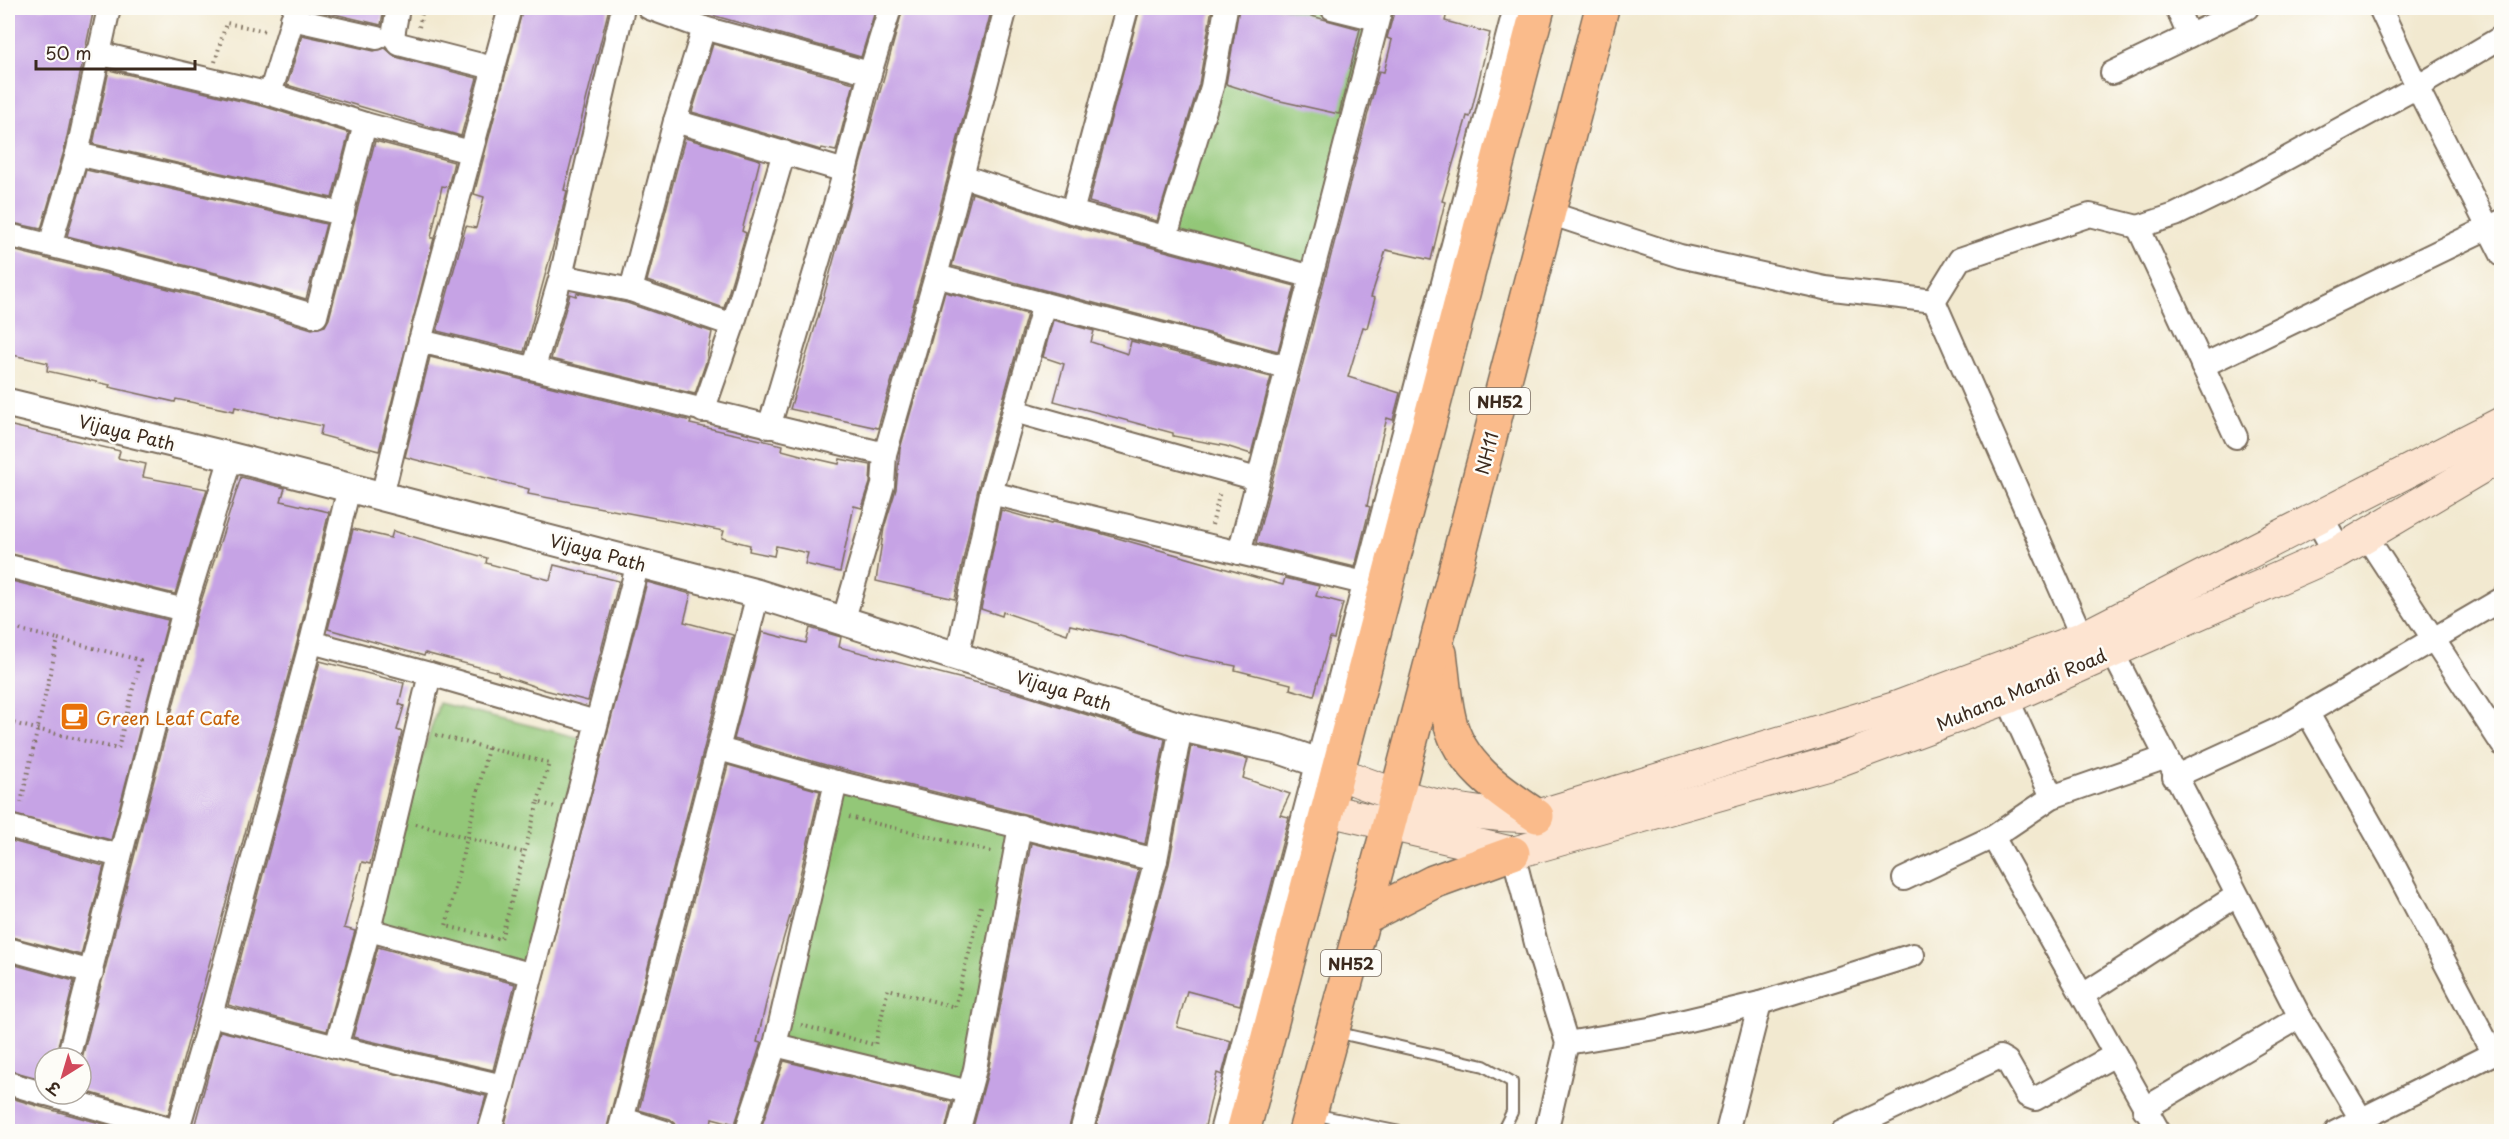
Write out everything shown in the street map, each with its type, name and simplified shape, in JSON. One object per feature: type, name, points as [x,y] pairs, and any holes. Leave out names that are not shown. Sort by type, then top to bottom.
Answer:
[{"type":"highway","points":[[1243,1131],[1319,805],[1538,8]]},
{"type":"highway","name":"NH11","points":[[1393,809],[1602,8]]},
{"type":"highway","points":[[1438,636],[1449,720],[1463,753],[1492,786],[1537,816]]},
{"type":"highway","name":"NH52","points":[[1308,1123],[1393,809]]},
{"type":"highway","points":[[1363,918],[1433,882],[1513,854]]},
{"type":"main road","points":[[1319,805],[1500,817],[1537,816],[2095,650],[2319,518],[2502,423]]},
{"type":"main road","name":"Muhana Mandi Road","points":[[1513,854],[1837,761],[2007,698],[2095,650],[2338,552],[2502,455]]},
{"type":"main road","points":[[1329,768],[1393,809],[1513,854]]},
{"type":"street","points":[[50,245],[76,154],[109,8]]},
{"type":"street","points":[[398,8],[393,36],[399,44],[493,68]]},
{"type":"street","points":[[382,496],[420,341],[510,8]]},
{"type":"street","points":[[534,367],[561,276],[623,8]]},
{"type":"street","points":[[649,8],[704,28],[870,73]]},
{"type":"street","points":[[769,427],[845,171],[870,73],[890,8]]},
{"type":"street","points":[[843,622],[883,485],[885,454],[936,276],[1006,8]]},
{"type":"street","points":[[1072,212],[1127,8]]},
{"type":"street","points":[[1166,236],[1212,87],[1226,8]]},
{"type":"street","points":[[1239,553],[1379,13],[1332,8]]},
{"type":"street","points":[[1329,768],[1368,584],[1518,8]]},
{"type":"street","points":[[2177,8],[2188,36]]},
{"type":"street","points":[[2112,72],[2247,8]]},
{"type":"street","points":[[2380,8],[2417,87],[2495,224],[2502,255]]},
{"type":"street","points":[[270,94],[294,13],[377,38]]},
{"type":"street","points":[[631,290],[675,121],[704,28]]},
{"type":"street","points":[[1934,301],[1960,259],[2090,215],[2138,227],[2175,215],[2247,180],[2417,87],[2502,37]]},
{"type":"street","points":[[97,53],[270,94],[365,124],[470,152]]},
{"type":"street","points":[[675,121],[845,171]]},
{"type":"street","points":[[8,235],[225,289],[316,316],[365,124]]},
{"type":"street","points":[[703,411],[733,325],[784,152]]},
{"type":"street","points":[[76,154],[343,214]]},
{"type":"street","points":[[962,176],[1072,212],[1309,276]]},
{"type":"street","points":[[1549,213],[1680,256],[1825,288],[1934,301]]},
{"type":"street","points":[[2202,366],[2495,224]]},
{"type":"street","points":[[2138,227],[2236,437]]},
{"type":"street","points":[[561,276],[631,290],[733,325]]},
{"type":"street","points":[[936,276],[1287,367]]},
{"type":"street","points":[[1934,301],[2095,650],[2169,767],[2300,1017],[2362,1125]]},
{"type":"street","points":[[957,658],[991,493],[1044,304]]},
{"type":"street","points":[[420,341],[885,454]]},
{"type":"street","name":"Vijaya Path","points":[[8,402],[231,457],[758,594],[1181,727],[1279,749],[1329,768]]},
{"type":"street","points":[[1014,411],[1257,479]]},
{"type":"street","points":[[71,1046],[184,610],[231,457]]},
{"type":"street","points":[[90,1106],[178,1131],[311,642],[349,488]]},
{"type":"street","points":[[991,493],[1368,584]]},
{"type":"street","points":[[2319,518],[2338,552]]},
{"type":"street","points":[[2366,536],[2502,744]]},
{"type":"street","points":[[489,1131],[503,1086],[530,974],[638,563]]},
{"type":"street","points":[[8,566],[184,610]]},
{"type":"street","points":[[665,1131],[621,1125],[758,594]]},
{"type":"street","points":[[1904,879],[1993,837],[2052,797],[2169,767],[2281,728],[2433,637],[2502,599]]},
{"type":"street","points":[[311,642],[596,722]]},
{"type":"street","points":[[336,1047],[369,930],[430,674]]},
{"type":"street","points":[[2007,698],[2052,797]]},
{"type":"street","points":[[2307,712],[2497,1051],[2362,1125],[2336,1131]]},
{"type":"street","points":[[1081,1131],[1156,860],[1181,727]]},
{"type":"street","points":[[719,749],[836,782],[1156,860]]},
{"type":"street","points":[[1224,1131],[1319,805],[1279,749]]},
{"type":"street","points":[[746,1131],[775,1045],[836,782]]},
{"type":"street","points":[[958,1131],[969,1092],[1020,826]]},
{"type":"street","points":[[11,827],[120,856]]},
{"type":"street","points":[[1993,837],[2084,995],[2144,1109],[2159,1131]]},
{"type":"street","points":[[1513,854],[1537,947],[1567,1043],[1546,1131]]},
{"type":"street","points":[[2084,995],[2236,896]]},
{"type":"street","points":[[369,930],[530,974]]},
{"type":"street","points":[[8,949],[92,972]]},
{"type":"street","points":[[1567,1043],[1655,1028],[1760,1003],[1912,955]]},
{"type":"street","points":[[1727,1131],[1760,1003]]},
{"type":"street","points":[[211,1015],[503,1086]]},
{"type":"street","points":[[2144,1109],[2300,1017]]},
{"type":"street","points":[[775,1045],[969,1092]]},
{"type":"street","points":[[1844,1131],[2000,1058],[2007,1061],[2027,1096],[2035,1099],[2115,1055]]},
{"type":"street","points":[[8,1083],[33,1090]]},
{"type":"lane","points":[[1332,1031],[1484,1066],[1512,1082],[1512,1112],[1502,1131]]},
{"type":"lane","points":[[1308,1123],[1400,1131]]},
{"type":"path","points":[[423,8],[418,27],[428,30]]},
{"type":"path","points":[[215,65],[226,23],[266,32],[268,24]]},
{"type":"path","points":[[1209,535],[1222,484]]},
{"type":"path","points":[[8,627],[140,660],[118,749],[8,722]]},
{"type":"path","points":[[11,827],[38,730],[58,639]]},
{"type":"path","points":[[430,745],[432,734],[549,763],[501,939],[446,926],[488,748]]},
{"type":"path","points":[[538,802],[573,812]]},
{"type":"path","points":[[849,817],[994,853],[992,864]]},
{"type":"path","points":[[411,823],[525,853]]},
{"type":"path","points":[[793,1023],[875,1045],[888,989],[955,1007],[983,897]]},
{"type":"green space","points":[[1224,8],[1332,8],[1377,19],[1309,276],[1166,236]]},
{"type":"green space","points":[[439,703],[581,738],[528,967],[369,930]]},
{"type":"green space","points":[[836,782],[1020,826],[969,1092],[775,1045]]},
{"type":"building","points":[[8,8],[94,8],[64,151],[41,229],[8,222]]},
{"type":"building","points":[[309,8],[384,8],[381,25]]},
{"type":"building","points":[[523,8],[609,8],[564,190],[567,191],[557,232],[524,352],[437,331],[466,226],[476,228],[484,197],[474,194]]},
{"type":"building","points":[[687,8],[876,8],[861,57]]},
{"type":"building","points":[[903,8],[992,8],[923,272],[878,428],[790,409],[818,317]]},
{"type":"building","points":[[1140,8],[1212,8],[1199,84],[1157,221],[1089,202]]},
{"type":"building","points":[[1239,8],[1282,8],[1360,29],[1339,114],[1276,100],[1226,84]]},
{"type":"building","points":[[1395,8],[1448,8],[1445,21],[1490,33],[1470,117],[1467,116],[1442,201],[1445,202],[1431,260],[1386,250],[1371,297],[1375,298],[1367,328],[1363,327],[1348,377],[1400,393],[1393,420],[1387,418],[1381,441],[1367,506],[1370,507],[1355,567],[1256,543],[1379,71],[1384,72],[1392,40],[1387,38]]},
{"type":"building","points":[[302,35],[374,51],[385,48],[396,57],[477,78],[461,136],[287,85]]},
{"type":"building","points":[[713,44],[854,83],[836,151],[822,148],[821,150],[692,112]]},
{"type":"building","points":[[109,70],[266,107],[349,133],[332,198],[93,144]]},
{"type":"building","points":[[685,138],[760,160],[742,231],[746,233],[724,308],[647,281]]},
{"type":"building","points":[[375,141],[454,162],[448,187],[442,186],[431,238],[434,238],[379,451],[320,435],[322,426],[235,407],[234,411],[176,399],[175,402],[109,387],[110,385],[47,371],[48,363],[8,354],[8,249],[221,302],[312,329],[325,326],[329,319]]},
{"type":"building","points":[[86,170],[326,224],[306,299],[228,276],[67,236]]},
{"type":"building","points":[[972,193],[1068,225],[1295,286],[1278,351],[952,266]]},
{"type":"building","points":[[945,292],[1027,314],[978,489],[955,599],[876,581],[884,528],[896,489],[900,449]]},
{"type":"building","points":[[577,293],[627,303],[712,332],[706,362],[695,394],[551,359],[570,294],[576,296]]},
{"type":"building","points":[[1053,320],[1094,331],[1091,342],[1128,354],[1131,341],[1271,377],[1251,454],[1226,446],[1173,436],[1173,433],[1054,401],[1064,364],[1043,357]]},
{"type":"building","points":[[430,357],[691,421],[690,424],[783,445],[782,450],[808,457],[839,464],[840,459],[871,465],[870,483],[862,508],[854,506],[840,572],[805,564],[808,553],[776,546],[774,556],[749,551],[750,545],[722,538],[724,531],[528,494],[529,489],[405,457]]},
{"type":"building","points":[[8,425],[120,451],[118,458],[146,464],[143,477],[207,489],[175,594],[8,553]]},
{"type":"building","points":[[241,477],[285,488],[281,501],[329,512],[298,639],[168,1115],[93,1093],[93,1046],[85,1046],[197,614]]},
{"type":"building","points":[[1001,510],[1051,524],[1052,522],[1096,532],[1283,585],[1285,578],[1319,586],[1316,596],[1343,603],[1334,639],[1330,638],[1314,696],[1290,689],[1291,684],[1235,670],[1236,666],[1178,654],[1124,637],[1070,625],[1067,634],[1003,612],[1002,616],[981,609]]},
{"type":"building","points":[[353,529],[391,538],[393,531],[487,558],[486,563],[550,580],[554,565],[619,581],[588,701],[545,690],[498,674],[498,672],[425,653],[424,656],[328,629]]},
{"type":"building","name":"Green Leaf Cafe","points":[[8,580],[168,620],[111,840],[8,813]]},
{"type":"building","points":[[647,582],[691,594],[684,622],[733,635],[606,1131],[503,1131]]},
{"type":"building","points":[[810,628],[841,637],[839,647],[1017,693],[1165,739],[1145,844],[826,765],[734,739],[762,632],[806,643]]},
{"type":"building","points":[[320,661],[404,683],[399,704],[404,706],[397,730],[402,732],[370,864],[362,862],[344,928],[355,931],[327,1031],[228,1005]]},
{"type":"building","points":[[1191,746],[1248,759],[1243,778],[1290,794],[1280,815],[1289,817],[1240,1005],[1187,991],[1177,1027],[1231,1041],[1222,1075],[1217,1073],[1204,1131],[1095,1131],[1169,864]]},
{"type":"building","points":[[728,765],[820,791],[757,1042],[761,1043],[735,1124],[712,1118],[710,1131],[678,1131],[675,1123],[670,1119],[639,1110]]},
{"type":"building","points":[[8,840],[104,866],[81,955],[8,936]]},
{"type":"building","points":[[1031,843],[1139,870],[1068,1131],[972,1131],[988,1072]]},
{"type":"building","points":[[378,947],[515,984],[493,1070],[353,1037]]},
{"type":"building","points":[[8,963],[74,981],[58,1046],[33,1046],[33,1077],[8,1070]]},
{"type":"building","points":[[220,1031],[486,1096],[476,1131],[233,1131],[202,1124],[201,1131],[193,1131]]},
{"type":"building","points":[[784,1061],[952,1102],[945,1131],[760,1131]]},
{"type":"building","points":[[8,1097],[33,1106],[129,1131],[8,1131]]},
{"type":"place","name":"Green Leaf Cafe","points":[[75,717]]}]
